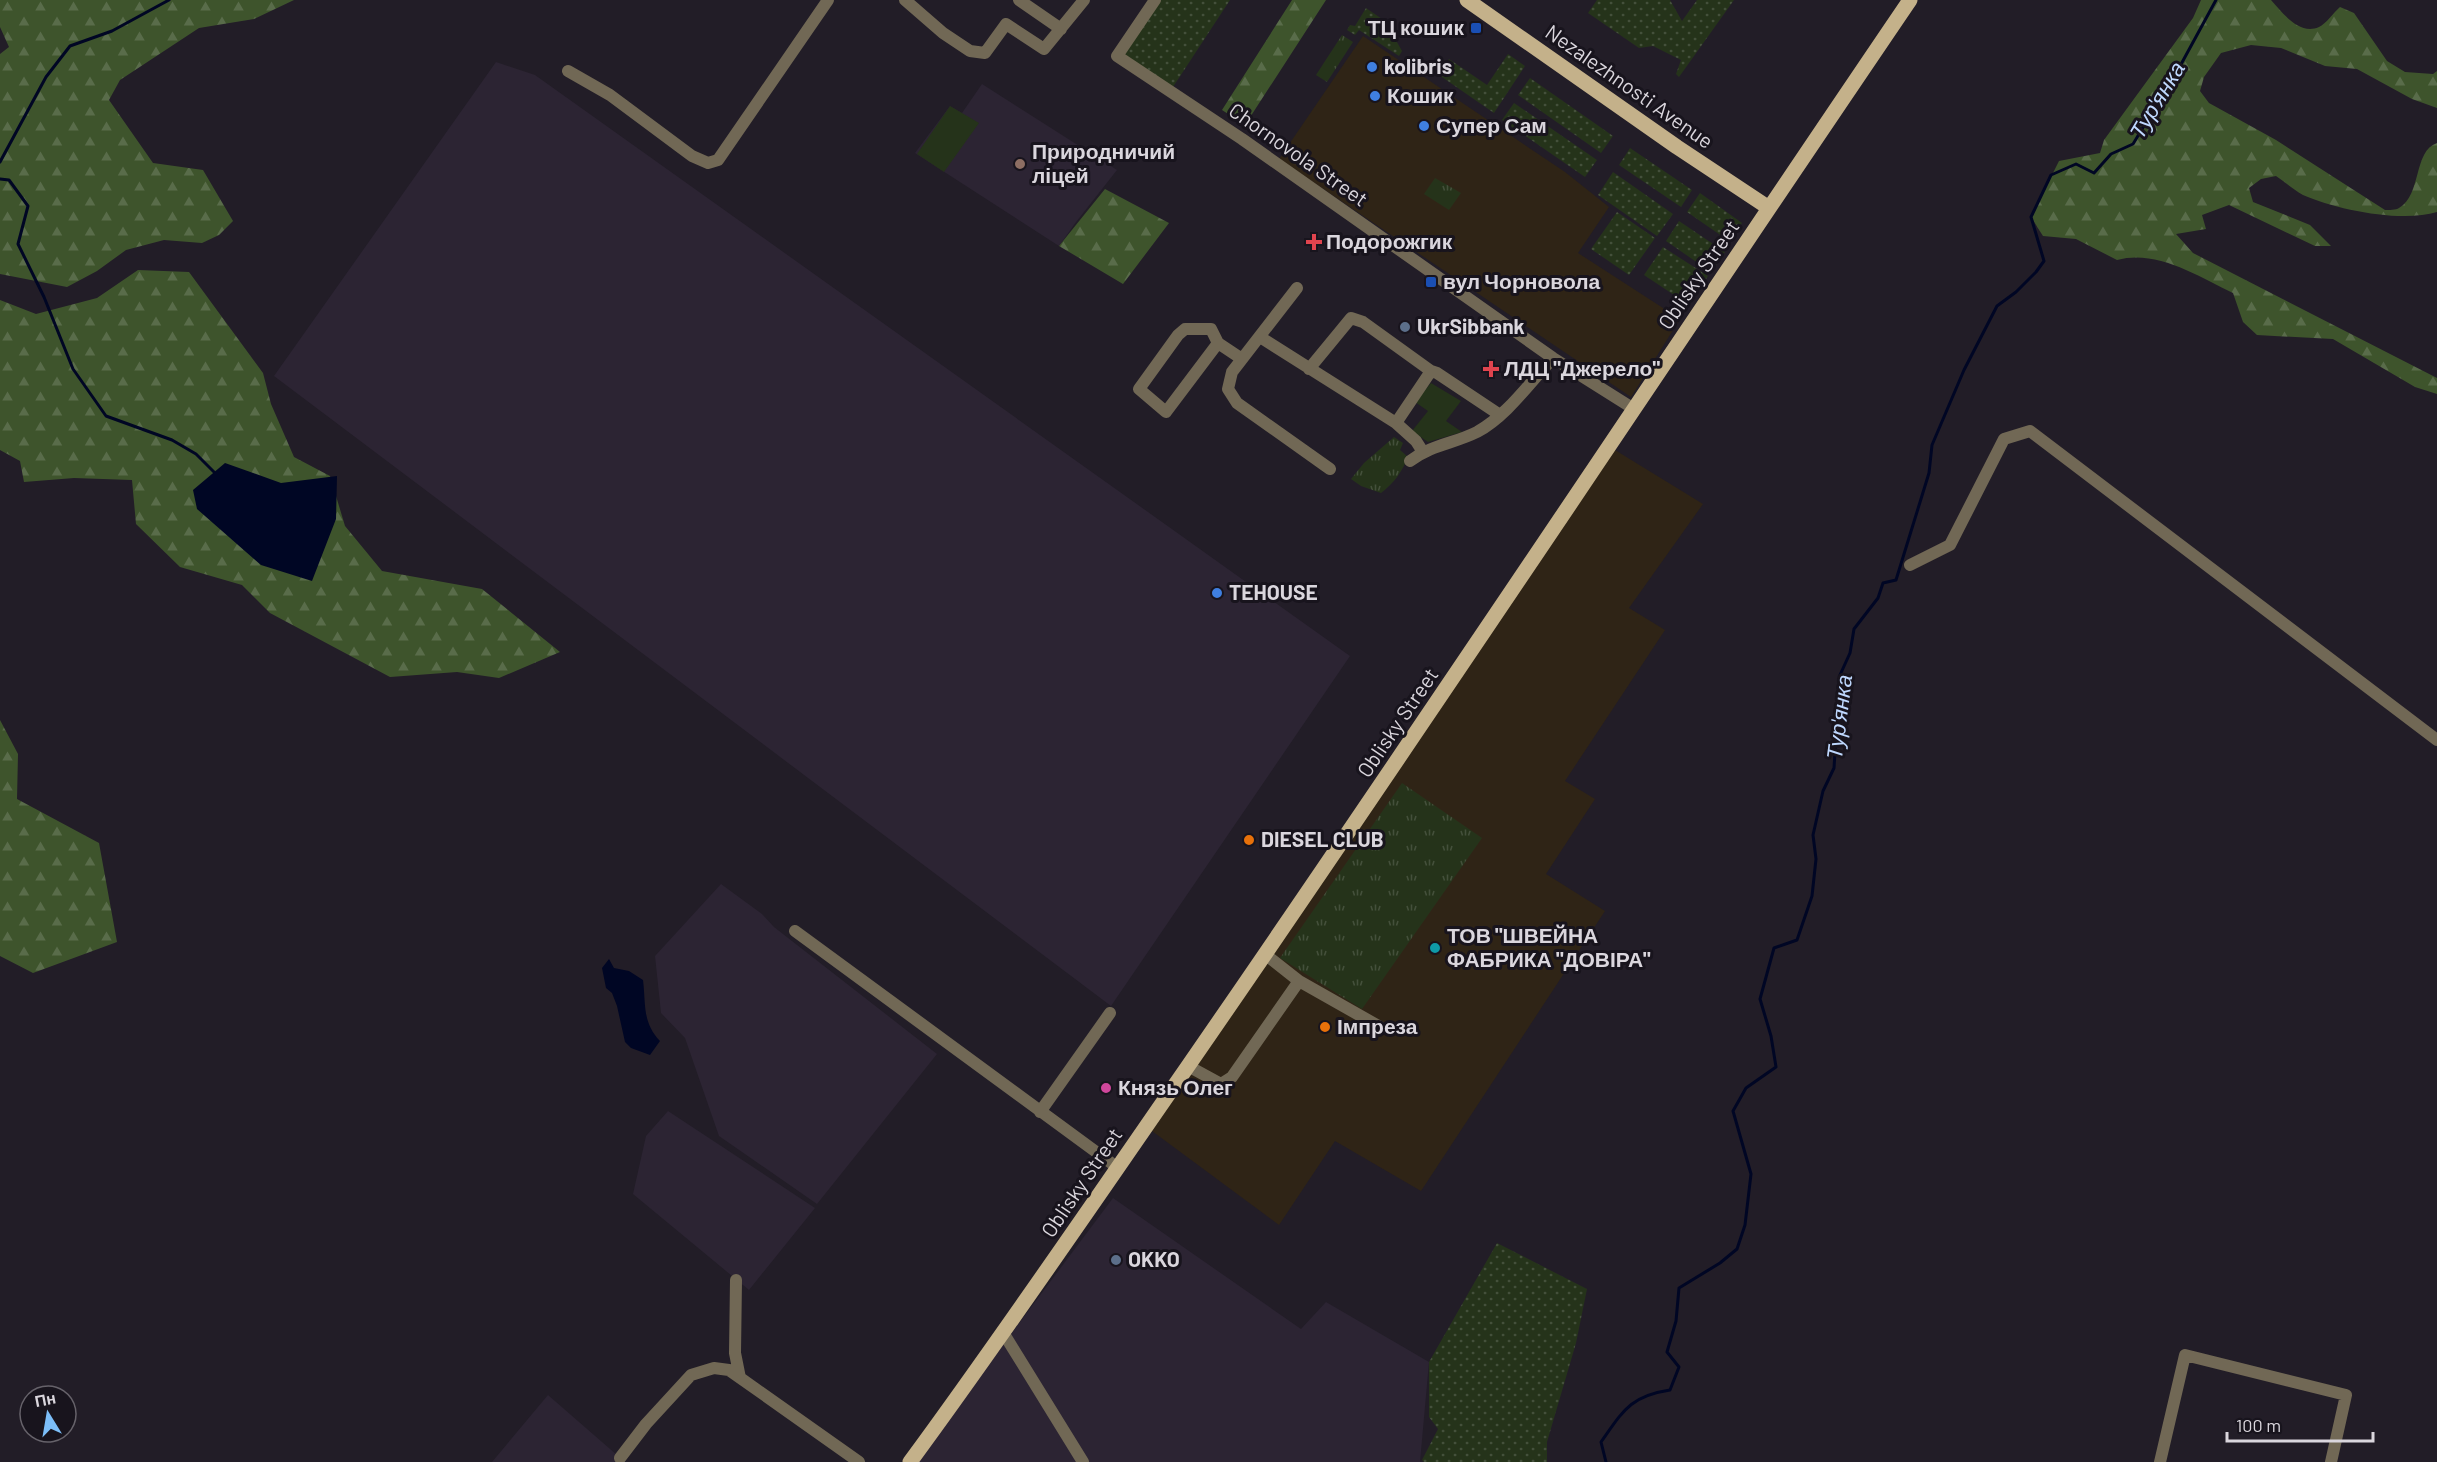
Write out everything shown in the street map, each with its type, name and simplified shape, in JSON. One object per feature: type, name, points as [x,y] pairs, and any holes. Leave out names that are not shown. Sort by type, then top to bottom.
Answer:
[{"type":"main road","name":"Nezalezhnosti Avenue","points":[[1467,0],[1677,147],[1769,208]]},
{"type":"main road","name":"Oblisky Street","points":[[910,1462],[1004,1334],[1266,955],[1910,0]]},
{"type":"street","points":[[568,71],[610,95],[692,156],[708,163],[718,160],[828,0]]},
{"type":"street","points":[[905,0],[943,33],[970,51],[985,53],[1006,24],[1044,49],[1084,0]]},
{"type":"street","points":[[1019,0],[1061,29]]},
{"type":"street","points":[[1155,0],[1117,57],[1242,139],[1553,358],[1634,409]]},
{"type":"street","points":[[1297,288],[1232,372],[1228,383],[1233,399],[1330,470]]},
{"type":"street","points":[[1309,369],[1351,318],[1363,322],[1431,371],[1500,415]]},
{"type":"street","points":[[1218,343],[1166,412],[1138,389],[1178,334],[1185,329],[1211,329],[1218,343],[1242,359]]},
{"type":"street","points":[[1260,337],[1396,423],[1416,441],[1423,452]]},
{"type":"street","points":[[1410,461],[1423,452],[1479,431],[1500,415],[1553,358]]},
{"type":"street","points":[[1396,423],[1431,371]]},
{"type":"street","points":[[1910,565],[1950,545],[2004,439],[2030,431],[2437,740]]},
{"type":"street","points":[[795,931],[1118,1168]]},
{"type":"street","points":[[1266,955],[1299,981],[1382,1028]]},
{"type":"street","points":[[1188,1066],[1221,1084],[1232,1077],[1299,981]]},
{"type":"street","points":[[1040,1112],[1110,1013]]},
{"type":"street","points":[[736,1280],[735,1353],[740,1378]]},
{"type":"street","points":[[1004,1334],[1083,1462]]},
{"type":"street","points":[[2160,1462],[2185,1355],[2346,1395],[2331,1462]]},
{"type":"street","points":[[620,1458],[646,1424],[691,1375],[714,1368],[729,1370],[859,1462]]},
{"type":"shaded area","points":[[1363,36],[1565,172],[1609,207],[1578,253],[1680,319],[1631,397],[1279,159]]},
{"type":"shaded area","points":[[496,62],[535,75],[1350,656],[1111,1006],[274,376]]},
{"type":"shaded area","name":"Природничий ліцей","points":[[982,84],[1117,170],[1059,246],[915,153],[950,106],[962,113]]},
{"type":"shaded area","points":[[1615,450],[1703,504],[1629,608],[1665,630],[1565,781],[1595,799],[1546,874],[1605,911],[1421,1191],[1335,1141],[1279,1225],[1152,1131]]},
{"type":"shaded area","points":[[721,884],[937,1054],[817,1204],[719,1136],[685,1038],[661,1013],[655,956]]},
{"type":"shaded area","points":[[668,1111],[815,1208],[749,1290],[633,1194],[646,1136]]},
{"type":"shaded area","points":[[1113,1198],[1301,1329],[1326,1302],[1429,1362],[1420,1462],[915,1462]]},
{"type":"shaded area","points":[[548,1395],[625,1462],[492,1462]]},
{"type":"green space","points":[[0,0],[294,0],[254,19],[199,28],[120,80],[109,100],[153,163],[203,170],[233,221],[219,235],[202,243],[164,240],[126,250],[97,271],[67,287],[0,274],[0,54],[9,47],[0,27]]},
{"type":"green space","points":[[1161,0],[1230,0],[1173,87],[1124,55]]},
{"type":"green space","points":[[1292,0],[1326,0],[1245,125],[1222,110]]},
{"type":"green space","points":[[1597,0],[1670,0],[1682,21],[1697,0],[1734,0],[1679,77],[1676,74],[1681,60],[1653,46],[1639,48],[1588,13]]},
{"type":"green space","points":[[2201,0],[2271,0],[2298,26],[2312,29],[2322,25],[2340,7],[2354,13],[2387,61],[2405,72],[2433,74],[2437,71],[2437,108],[2412,99],[2357,69],[2325,66],[2281,48],[2251,45],[2221,53],[2204,77],[2200,91],[2209,103],[2276,140],[2385,210],[2398,209],[2406,202],[2415,184],[2424,155],[2437,143],[2437,212],[2423,215],[2388,215],[2333,206],[2303,195],[2276,176],[2261,179],[2249,188],[2253,202],[2310,225],[2331,246],[2315,246],[2229,205],[2202,215],[2206,229],[2176,234],[2193,253],[2437,378],[2437,394],[2415,387],[2333,339],[2257,335],[2243,322],[2233,293],[2191,272],[2162,261],[2147,258],[2117,260],[2076,239],[2043,236],[2031,217],[2059,161],[2100,153],[2104,140],[2193,18]]},
{"type":"green space","points":[[1366,8],[1385,21],[1402,51],[1399,56],[1359,30],[1355,35],[1347,30],[1350,25],[1355,26]]},
{"type":"green space","points":[[1342,35],[1353,42],[1327,82],[1316,75]]},
{"type":"green space","points":[[1508,54],[1525,66],[1494,113],[1439,75],[1449,59],[1487,85]]},
{"type":"green space","points":[[1530,78],[1613,136],[1601,153],[1518,95]]},
{"type":"green space","points":[[1514,103],[1597,160],[1585,177],[1502,120]]},
{"type":"green space","points":[[950,106],[979,123],[944,172],[917,154]]},
{"type":"green space","points":[[1630,148],[1692,190],[1681,207],[1619,165]]},
{"type":"green space","points":[[1613,172],[1673,214],[1657,236],[1598,195]]},
{"type":"green space","points":[[1435,178],[1461,193],[1449,210],[1424,194]]},
{"type":"green space","points":[[1105,189],[1169,223],[1123,284],[1059,246]]},
{"type":"green space","points":[[1700,193],[1742,223],[1729,241],[1687,212]]},
{"type":"green space","points":[[1617,212],[1655,238],[1629,275],[1591,249]]},
{"type":"green space","points":[[1679,221],[1725,252],[1711,272],[1666,241]]},
{"type":"green space","points":[[1663,247],[1708,276],[1689,305],[1644,275]]},
{"type":"green space","points":[[138,270],[189,272],[263,373],[271,404],[294,457],[330,476],[345,526],[382,571],[482,589],[560,652],[499,678],[457,672],[390,677],[270,613],[242,585],[180,567],[136,524],[132,480],[74,478],[24,482],[20,461],[0,450],[0,300],[36,314],[97,298]]},
{"type":"green space","points":[[1431,383],[1461,401],[1446,421],[1462,432],[1428,442],[1412,431],[1428,411],[1415,402]]},
{"type":"green space","points":[[1394,437],[1403,443],[1400,450],[1408,457],[1390,485],[1381,493],[1361,486],[1351,479],[1364,463]]},
{"type":"green space","points":[[0,720],[18,754],[17,799],[99,843],[117,942],[33,973],[0,956]]},
{"type":"green space","points":[[1402,783],[1482,838],[1362,1009],[1280,958]]},
{"type":"green space","points":[[1497,1243],[1587,1289],[1576,1343],[1547,1442],[1547,1462],[1424,1462],[1422,1460],[1438,1429],[1429,1417],[1429,1362]]},
{"type":"water","points":[[225,463],[281,483],[337,476],[336,519],[312,581],[261,565],[197,509],[193,490]]},
{"type":"water","points":[[609,959],[614,968],[629,971],[643,980],[648,1020],[660,1041],[650,1055],[631,1048],[625,1042],[617,1006],[612,993],[606,988],[602,968]]},
{"type":"waterway","points":[[0,162],[46,77],[70,46],[112,31],[169,0]]},
{"type":"waterway","name":"Тур'янка","points":[[1606,1462],[1601,1442],[1622,1414],[1645,1396],[1670,1390],[1679,1367],[1667,1352],[1676,1321],[1679,1288],[1720,1263],[1737,1249],[1745,1225],[1751,1174],[1733,1111],[1746,1088],[1776,1067],[1771,1036],[1760,999],[1774,948],[1797,940],[1812,896],[1816,859],[1813,835],[1823,791],[1834,768],[1840,675],[1850,653],[1854,629],[1878,598],[1883,583],[1896,580],[1929,473],[1932,445],[1964,370],[1997,306],[2016,292],[2044,261],[2031,217],[2051,175],[2076,164],[2094,173],[2111,154],[2133,144],[2179,68],[2216,0]]},
{"type":"waterway","points":[[0,179],[9,180],[28,206],[18,244],[44,297],[73,369],[106,416],[172,440],[196,454],[214,472]]},
{"type":"place","name":"ТЦ кошик","points":[[1476,28]]},
{"type":"place","name":"kolibris","points":[[1372,67]]},
{"type":"place","name":"Кошик","points":[[1375,96]]},
{"type":"place","name":"Супер Сам","points":[[1424,126]]},
{"type":"place","name":"Природничий ліцей","points":[[1020,164]]},
{"type":"place","name":"Подорожгик","points":[[1314,242]]},
{"type":"place","name":"вул Чорновола","points":[[1431,282]]},
{"type":"place","name":"UkrSibbank","points":[[1405,327]]},
{"type":"place","name":"ЛДЦ \"Джерело\"","points":[[1491,369]]},
{"type":"place","name":"TEHOUSE","points":[[1217,593]]},
{"type":"place","name":"DIESEL CLUB","points":[[1249,840]]},
{"type":"place","name":"ТОВ \"ШВЕЙНА ФАБРИКА \"ДОВІРА\"","points":[[1435,948]]},
{"type":"place","name":"Імпреза","points":[[1325,1027]]},
{"type":"place","name":"Князь Олег","points":[[1106,1088]]},
{"type":"place","name":"OKKO","points":[[1116,1260]]}]
